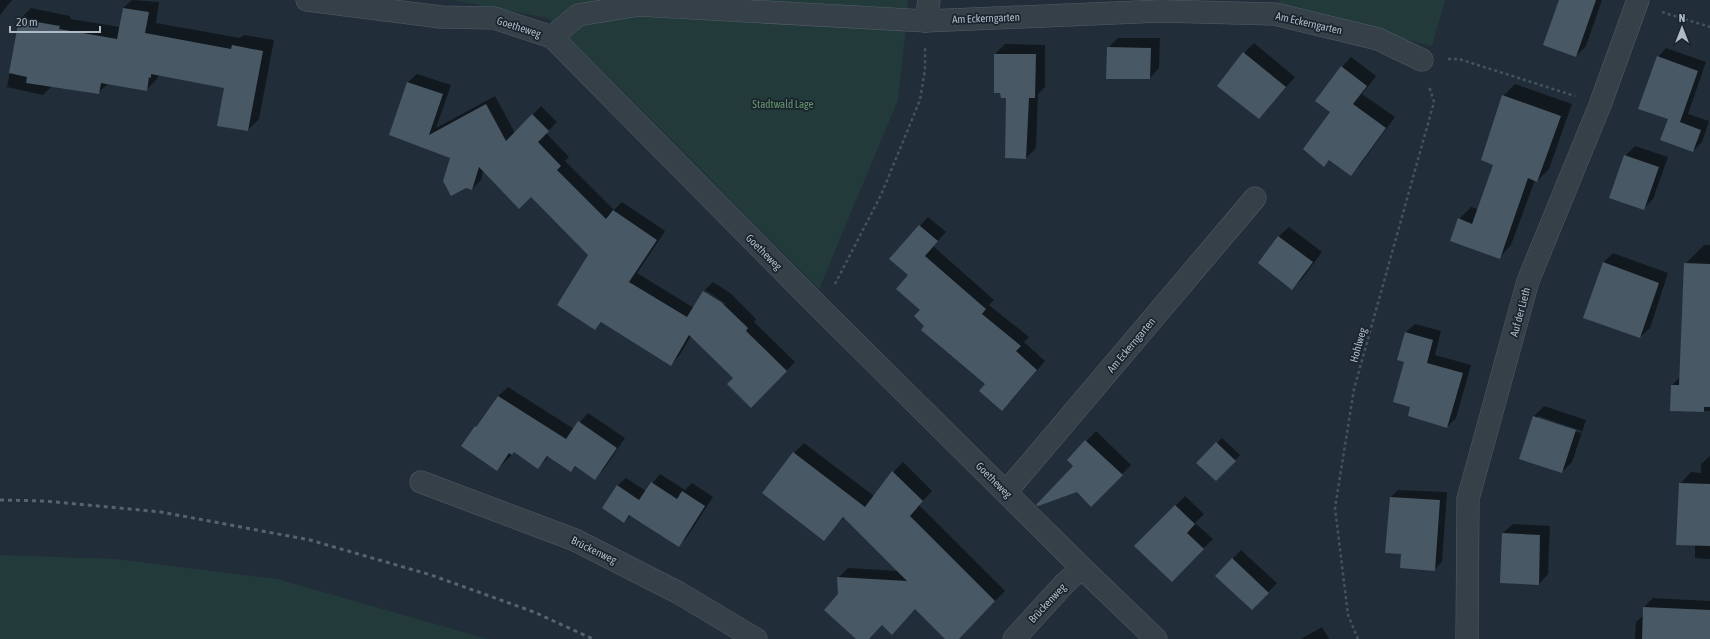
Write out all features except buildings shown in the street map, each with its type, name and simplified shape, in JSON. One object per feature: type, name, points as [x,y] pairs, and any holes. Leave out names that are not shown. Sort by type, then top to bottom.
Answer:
[{"type":"street","name":"Goetheweg","points":[[306,0],[441,17],[494,18],[552,37],[821,309],[1082,568],[1156,639]]},
{"type":"street","name":"Auf der Lieth","points":[[1467,639],[1468,499],[1528,281],[1600,105],[1638,0]]},
{"type":"street","name":"Am Eckerngarten","points":[[552,37],[578,15],[639,5],[927,10],[1161,11],[1275,14],[1378,39],[1422,60]]},
{"type":"street","name":"Am Eckerngarten","points":[[1006,492],[1255,198]]},
{"type":"street","name":"Brückenweg","points":[[421,482],[574,540],[679,593],[756,639]]},
{"type":"street","name":"Brückenweg","points":[[1014,639],[1065,583],[1082,568]]},
{"type":"path","points":[[821,309],[881,195],[920,100],[925,70],[927,10]]},
{"type":"path","points":[[1691,21],[1710,27]]},
{"type":"path","points":[[1459,59],[1600,105]]},
{"type":"path","name":"Hohlweg","points":[[1358,639],[1348,615],[1335,508],[1354,389],[1434,102],[1422,60]]},
{"type":"green space","name":"Stadtwald Lage","points":[[452,0],[907,0],[908,8],[898,100],[819,289],[627,95],[548,18]]},
{"type":"green space","points":[[1279,0],[1445,0],[1432,46],[1280,8]]},
{"type":"green space","points":[[0,555],[115,559],[277,579],[488,639],[0,639]]},
{"type":"railway","points":[[0,500],[45,501],[161,512],[310,540],[431,575],[534,612],[593,639]]}]
